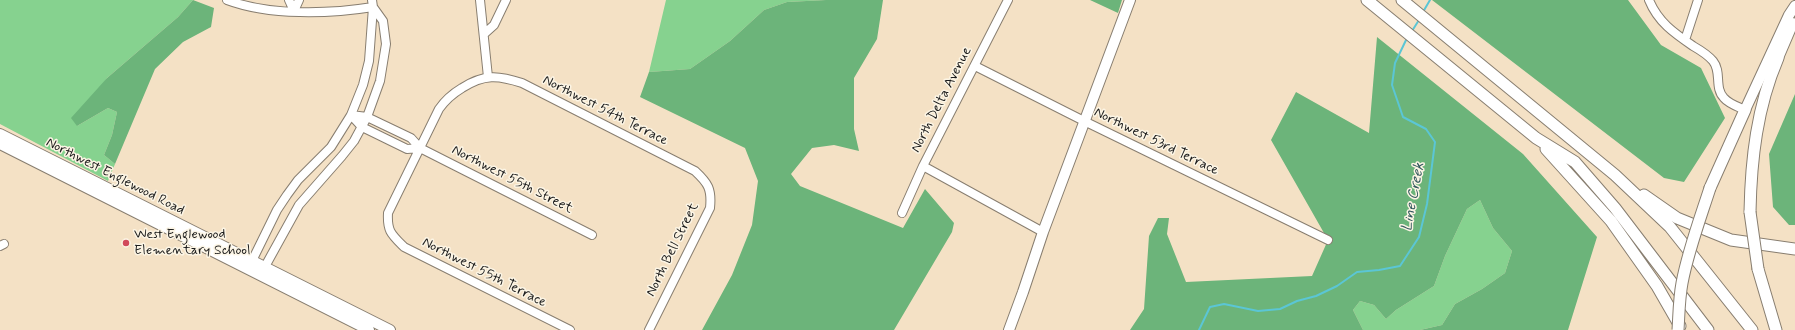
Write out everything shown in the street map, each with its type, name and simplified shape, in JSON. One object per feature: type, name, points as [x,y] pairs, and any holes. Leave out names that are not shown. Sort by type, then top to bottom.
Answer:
[{"type":"highway","points":[[1367,0],[1536,138],[1574,162],[1615,208],[1708,330]]},
{"type":"highway","points":[[1402,0],[1615,175],[1670,227],[1752,330]]},
{"type":"highway","points":[[1776,330],[1758,269],[1750,212],[1754,142],[1761,109],[1772,72],[1778,58]]},
{"type":"highway","points":[[1678,330],[1682,284],[1692,242],[1710,188],[1745,110]]},
{"type":"highway","points":[[1536,138],[1611,221],[1657,286],[1683,330]]},
{"type":"highway","points":[[1615,175],[1677,218],[1684,221],[1732,240],[1795,248]]},
{"type":"main road","points":[[1009,330],[1043,232],[1130,0]]},
{"type":"main road","points":[[1745,110],[1789,15],[1795,6]]},
{"type":"main road","points":[[1778,58],[1795,16]]},
{"type":"main road","name":"Northwest Englewood Road","points":[[0,134],[252,260],[262,271],[362,326],[390,330]]},
{"type":"main road","name":"Northwest Englewood Road","points":[[0,144],[248,270],[262,271]]},
{"type":"street","points":[[227,0],[261,8],[322,12],[373,3]]},
{"type":"street","points":[[289,0],[294,11]]},
{"type":"street","points":[[294,11],[299,0]]},
{"type":"street","points":[[420,148],[439,109],[447,98],[475,80],[488,77],[480,0]]},
{"type":"street","points":[[484,34],[494,25],[506,0]]},
{"type":"street","name":"North Delta Avenue","points":[[902,213],[923,166],[1008,0]]},
{"type":"street","points":[[1649,0],[1660,20],[1685,40],[1708,55],[1714,62],[1718,70],[1721,94],[1724,99],[1745,110]]},
{"type":"street","points":[[1685,40],[1698,0]]},
{"type":"street","points":[[248,270],[277,210],[286,195],[298,180],[331,147],[351,115],[363,85],[369,61],[373,3]]},
{"type":"street","points":[[262,271],[298,205],[311,189],[328,174],[354,141],[368,117],[380,81],[386,44],[383,21],[373,3]]},
{"type":"street","name":"Northwest 53rd Terrace","points":[[974,66],[1328,240]]},
{"type":"street","name":"Northwest 54th Terrace","points":[[488,77],[522,83],[694,171],[705,181]]},
{"type":"street","name":"Northwest 55th Street","points":[[351,115],[368,117],[395,130],[411,138],[420,148],[592,235]]},
{"type":"street","name":"Northwest 55th Street","points":[[351,115],[362,127],[390,141],[407,148],[420,148]]},
{"type":"street","points":[[390,141],[395,130]]},
{"type":"street","name":"Northwest 55th Terrace","points":[[420,148],[388,213],[390,234],[404,247],[570,330]]},
{"type":"street","points":[[923,166],[1043,232]]},
{"type":"street","name":"North Bell Street","points":[[649,330],[710,208],[710,188],[705,181]]},
{"type":"green space","points":[[0,0],[193,0],[178,17],[107,78],[77,126],[108,108],[117,112],[112,135],[104,155],[115,164],[108,181],[0,124]]},
{"type":"green space","points":[[193,0],[214,8],[211,27],[183,42],[155,69],[115,164],[104,155],[112,135],[117,112],[108,108],[77,126],[71,118],[107,78],[178,17]]},
{"type":"green space","points":[[666,0],[826,0],[787,2],[764,10],[730,41],[690,69],[649,72]]},
{"type":"green space","points":[[883,0],[877,39],[854,78],[854,129],[859,151],[834,145],[812,148],[791,174],[800,186],[903,228],[925,189],[954,223],[952,232],[894,330],[702,330],[732,275],[752,225],[758,181],[745,148],[640,97],[649,72],[690,69],[730,41],[764,10],[787,2]]},
{"type":"green space","points":[[1090,0],[1122,0],[1118,13]]},
{"type":"green space","points":[[1432,0],[1628,0],[1661,45],[1701,68],[1725,118],[1684,182],[1664,178]]},
{"type":"green space","points":[[1377,37],[1523,154],[1597,237],[1568,330],[1420,330],[1442,325],[1455,304],[1482,289],[1505,273],[1512,251],[1493,228],[1480,200],[1467,209],[1445,256],[1434,286],[1396,310],[1386,319],[1374,305],[1360,301],[1353,310],[1363,330],[1130,330],[1144,309],[1149,236],[1158,218],[1169,218],[1167,234],[1186,282],[1312,276],[1328,240],[1271,140],[1296,92],[1369,133]]},
{"type":"green space","points":[[1795,94],[1795,225],[1789,225],[1773,207],[1769,154]]},
{"type":"green space","points":[[1480,200],[1493,228],[1512,251],[1505,273],[1482,289],[1455,304],[1442,325],[1420,330],[1363,330],[1353,310],[1360,301],[1374,305],[1386,319],[1396,310],[1434,286],[1445,256],[1467,209]]},
{"type":"waterway","name":"Line Creek","points":[[1423,12],[1430,0]]},
{"type":"waterway","name":"Line Creek","points":[[1412,31],[1419,20]]},
{"type":"waterway","name":"Line Creek","points":[[1199,330],[1210,307],[1224,304],[1258,311],[1280,309],[1297,301],[1316,296],[1337,286],[1357,272],[1400,266],[1419,237],[1427,204],[1435,142],[1426,129],[1403,117],[1392,85],[1395,63],[1407,38]]},
{"type":"place","name":"West Englewood Elementary School","points":[[126,243]]}]
